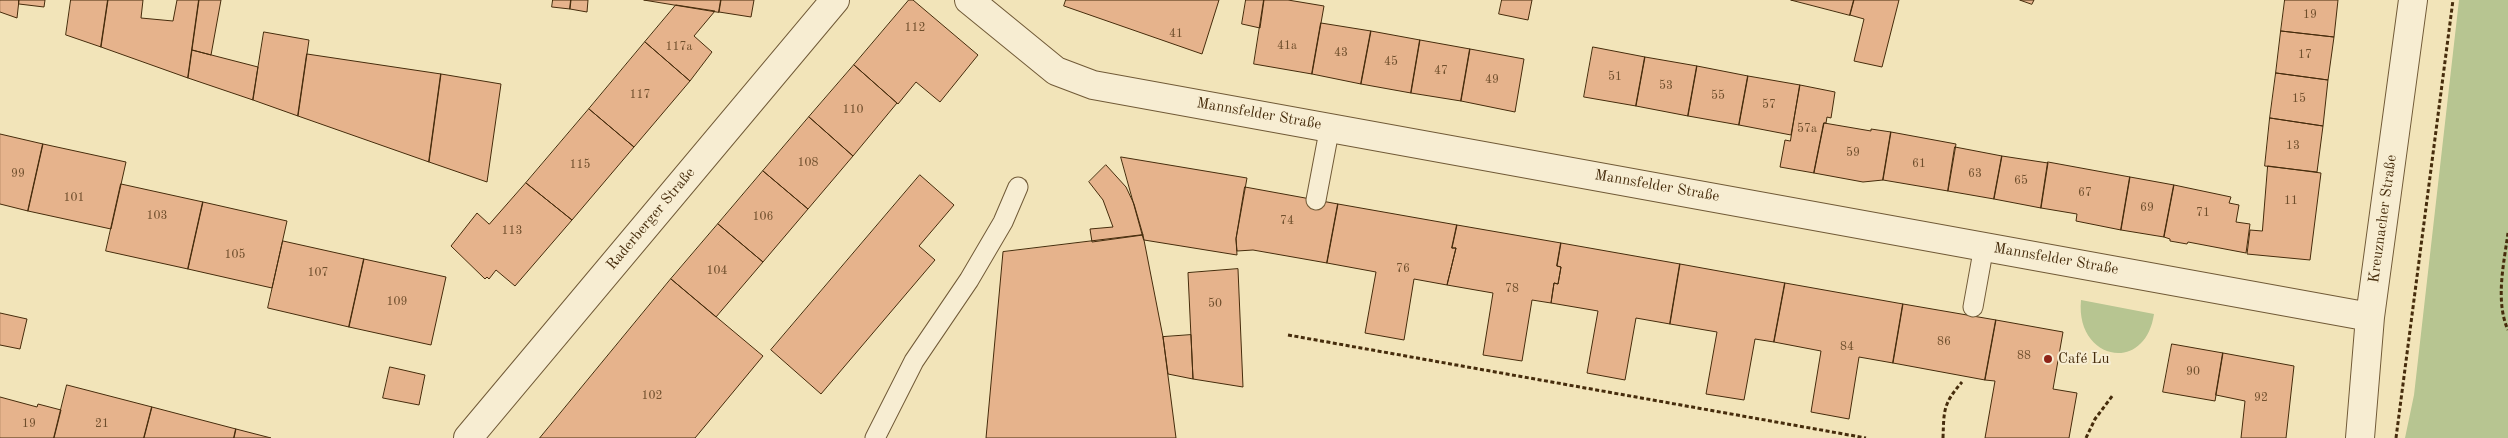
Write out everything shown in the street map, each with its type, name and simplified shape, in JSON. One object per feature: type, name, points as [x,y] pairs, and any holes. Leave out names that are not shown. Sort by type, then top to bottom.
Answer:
[{"type":"street","name":"Raderberger Straße","points":[[468,438],[835,0]]},
{"type":"street","name":"Mannsfelder Straße","points":[[969,0],[1056,71],[1093,85],[1330,126],[2370,317]]},
{"type":"street","name":"Kreuznacher Straße","points":[[2360,438],[2370,317],[2413,0]]},
{"type":"lane","points":[[1316,200],[1330,126]]},
{"type":"lane","points":[[875,438],[914,361],[970,280],[1003,222],[1018,187]]},
{"type":"lane","points":[[1973,307],[1984,246]]},
{"type":"path","points":[[2396,438],[2453,0]]},
{"type":"path","points":[[2508,233],[2502,280],[2504,321],[2508,330]]},
{"type":"path","points":[[2502,280],[2508,281]]},
{"type":"path","points":[[1288,335],[1866,438]]},
{"type":"path","points":[[1943,438],[1944,416],[1948,398],[1962,382]]},
{"type":"path","points":[[2086,438],[2095,419],[2113,395]]},
{"type":"green space","points":[[2459,0],[2508,0],[2508,438],[2405,438],[2414,395]]},
{"type":"green space","points":[[2081,300],[2154,314],[2148,333],[2138,346],[2125,352],[2112,352],[2099,347],[2089,336],[2082,320]]},
{"type":"building","points":[[0,0],[19,0],[17,18],[0,12]]},
{"type":"building","points":[[19,0],[45,0],[44,7],[19,4]]},
{"type":"building","points":[[71,0],[108,0],[101,47],[66,35]]},
{"type":"building","points":[[108,0],[143,0],[141,18],[173,21],[177,0],[199,0],[188,78],[101,47]]},
{"type":"building","points":[[199,0],[221,0],[211,55],[192,50]]},
{"type":"building","points":[[553,0],[571,0],[570,9],[552,7]]},
{"type":"building","points":[[571,0],[588,0],[587,12],[570,9]]},
{"type":"building","points":[[644,0],[721,0],[719,12]]},
{"type":"building","points":[[721,0],[754,0],[751,17],[719,12]]},
{"type":"building","points":[[909,0],[913,0],[978,55],[940,102],[916,82],[898,104],[854,65]]},
{"type":"building","points":[[1066,0],[1219,0],[1202,54],[1064,6]]},
{"type":"building","points":[[1246,0],[1264,0],[1260,28],[1242,24]]},
{"type":"building","points":[[1264,0],[1288,0],[1324,6],[1312,74],[1254,64]]},
{"type":"building","points":[[1502,0],[1532,0],[1528,20],[1499,14]]},
{"type":"building","points":[[1791,0],[1854,0],[1850,15]]},
{"type":"building","points":[[1854,0],[1899,0],[1882,67],[1854,61],[1864,19],[1850,15]]},
{"type":"building","points":[[2020,0],[2034,0],[2032,4]]},
{"type":"building","points":[[2285,0],[2338,0],[2334,37],[2281,31]]},
{"type":"building","points":[[676,5],[715,11],[694,36],[712,52],[690,81],[645,42]]},
{"type":"building","points":[[1321,23],[1371,31],[1361,84],[1312,74]]},
{"type":"building","points":[[1371,31],[1420,40],[1411,93],[1361,84]]},
{"type":"building","points":[[2281,31],[2334,37],[2328,80],[2276,73]]},
{"type":"building","points":[[264,32],[309,40],[298,116],[253,100]]},
{"type":"building","points":[[1420,40],[1470,49],[1461,101],[1411,93]]},
{"type":"building","points":[[645,42],[690,81],[634,147],[589,109]]},
{"type":"building","points":[[1593,47],[1645,57],[1636,106],[1584,97]]},
{"type":"building","points":[[1470,49],[1524,59],[1515,112],[1461,101]]},
{"type":"building","points":[[192,50],[258,67],[253,100],[188,78]]},
{"type":"building","points":[[307,54],[441,74],[429,162],[298,116]]},
{"type":"building","points":[[1645,57],[1697,66],[1688,116],[1636,106]]},
{"type":"building","points":[[854,65],[897,103],[853,156],[809,117]]},
{"type":"building","points":[[1697,66],[1748,76],[1739,125],[1688,116]]},
{"type":"building","points":[[2276,73],[2328,80],[2323,126],[2270,118]]},
{"type":"building","points":[[441,74],[501,84],[487,182],[429,162]]},
{"type":"building","points":[[1748,76],[1800,85],[1791,135],[1739,125]]},
{"type":"building","points":[[1800,85],[1835,92],[1831,118],[1827,117],[1826,123],[1824,123],[1814,173],[1780,167],[1785,140],[1790,141]]},
{"type":"building","points":[[589,109],[634,147],[572,220],[526,183]]},
{"type":"building","points":[[809,117],[853,156],[808,209],[763,171]]},
{"type":"building","points":[[2270,118],[2323,126],[2317,172],[2265,166]]},
{"type":"building","points":[[1824,123],[1871,131],[1871,129],[1891,132],[1883,180],[1863,182],[1814,173]]},
{"type":"building","points":[[1891,132],[1956,144],[1948,191],[1883,180]]},
{"type":"building","points":[[0,134],[43,144],[28,211],[0,204]]},
{"type":"building","points":[[43,144],[126,162],[111,229],[28,211]]},
{"type":"building","points":[[1955,147],[2002,156],[1994,199],[1948,191]]},
{"type":"building","points":[[2002,156],[2048,163],[2041,208],[1994,199]]},
{"type":"building","points":[[1121,157],[1247,178],[1236,239],[1237,255],[1144,240]]},
{"type":"building","points":[[2048,162],[2130,177],[2121,230],[2076,221],[2077,214],[2041,208]]},
{"type":"building","points":[[1106,165],[1126,187],[1134,204],[1143,235],[1092,242],[1090,229],[1113,227],[1103,200],[1089,182]]},
{"type":"building","points":[[2268,166],[2321,173],[2310,260],[2247,254],[2250,230],[2262,231]]},
{"type":"building","points":[[763,171],[808,209],[763,262],[718,224]]},
{"type":"building","points":[[920,175],[954,205],[919,246],[935,260],[821,394],[771,350]]},
{"type":"building","points":[[2130,177],[2174,185],[2164,237],[2121,230]]},
{"type":"building","points":[[526,183],[572,220],[515,286],[496,270],[489,279],[487,277],[485,279],[451,246],[477,213],[489,224]]},
{"type":"building","points":[[121,184],[203,202],[188,269],[106,251]]},
{"type":"building","points":[[2174,185],[2231,197],[2229,203],[2239,205],[2236,222],[2250,224],[2246,253],[2188,242],[2187,244],[2170,241],[2170,239],[2164,237]]},
{"type":"building","points":[[1245,187],[1338,204],[1327,263],[1253,250],[1237,251],[1236,239]]},
{"type":"building","points":[[203,202],[287,221],[272,288],[188,269]]},
{"type":"building","points":[[1338,204],[1457,225],[1452,248],[1456,248],[1447,285],[1414,279],[1404,340],[1365,333],[1376,272],[1327,263]]},
{"type":"building","points":[[718,224],[763,262],[716,317],[671,279]]},
{"type":"building","points":[[1457,225],[1561,243],[1557,266],[1561,267],[1558,284],[1554,283],[1551,303],[1532,300],[1522,361],[1483,355],[1493,293],[1447,285],[1456,248],[1452,248]]},
{"type":"building","points":[[1143,235],[1163,337],[1176,438],[986,438],[1003,252]]},
{"type":"building","points":[[283,241],[364,259],[349,327],[268,308]]},
{"type":"building","points":[[1561,243],[1680,264],[1670,324],[1636,318],[1625,380],[1587,373],[1598,311],[1551,303],[1554,283],[1558,284],[1561,267],[1557,266]]},
{"type":"building","points":[[364,259],[446,277],[431,345],[349,327]]},
{"type":"building","points":[[1680,264],[1785,283],[1774,342],[1755,339],[1744,400],[1706,394],[1717,332],[1670,324]]},
{"type":"building","points":[[1238,269],[1243,387],[1193,379],[1188,273]]},
{"type":"building","points":[[671,279],[763,356],[695,438],[540,438]]},
{"type":"building","points":[[1785,283],[1903,304],[1893,363],[1859,357],[1849,419],[1811,412],[1821,351],[1774,342]]},
{"type":"building","points":[[1903,304],[1996,320],[1985,380],[1893,363]]},
{"type":"building","points":[[0,313],[27,319],[20,349],[0,345]]},
{"type":"building","points":[[1996,320],[2063,332],[2053,389],[2077,393],[2069,438],[1985,438],[1995,381],[1985,380]]},
{"type":"building","points":[[1191,335],[1193,379],[1168,374],[1163,337]]},
{"type":"building","points":[[2172,344],[2223,353],[2215,401],[2163,392]]},
{"type":"building","points":[[2223,353],[2294,366],[2286,438],[2241,438],[2245,401],[2216,395]]},
{"type":"building","points":[[390,367],[425,375],[419,405],[383,398]]},
{"type":"building","points":[[67,385],[152,407],[144,438],[54,438]]},
{"type":"building","points":[[0,397],[37,407],[38,404],[61,410],[54,438],[0,438]]},
{"type":"building","points":[[152,407],[236,429],[234,438],[144,438]]},
{"type":"building","points":[[236,429],[271,438],[234,438]]},
{"type":"place","name":"Café Lu","points":[[2048,359]]}]
